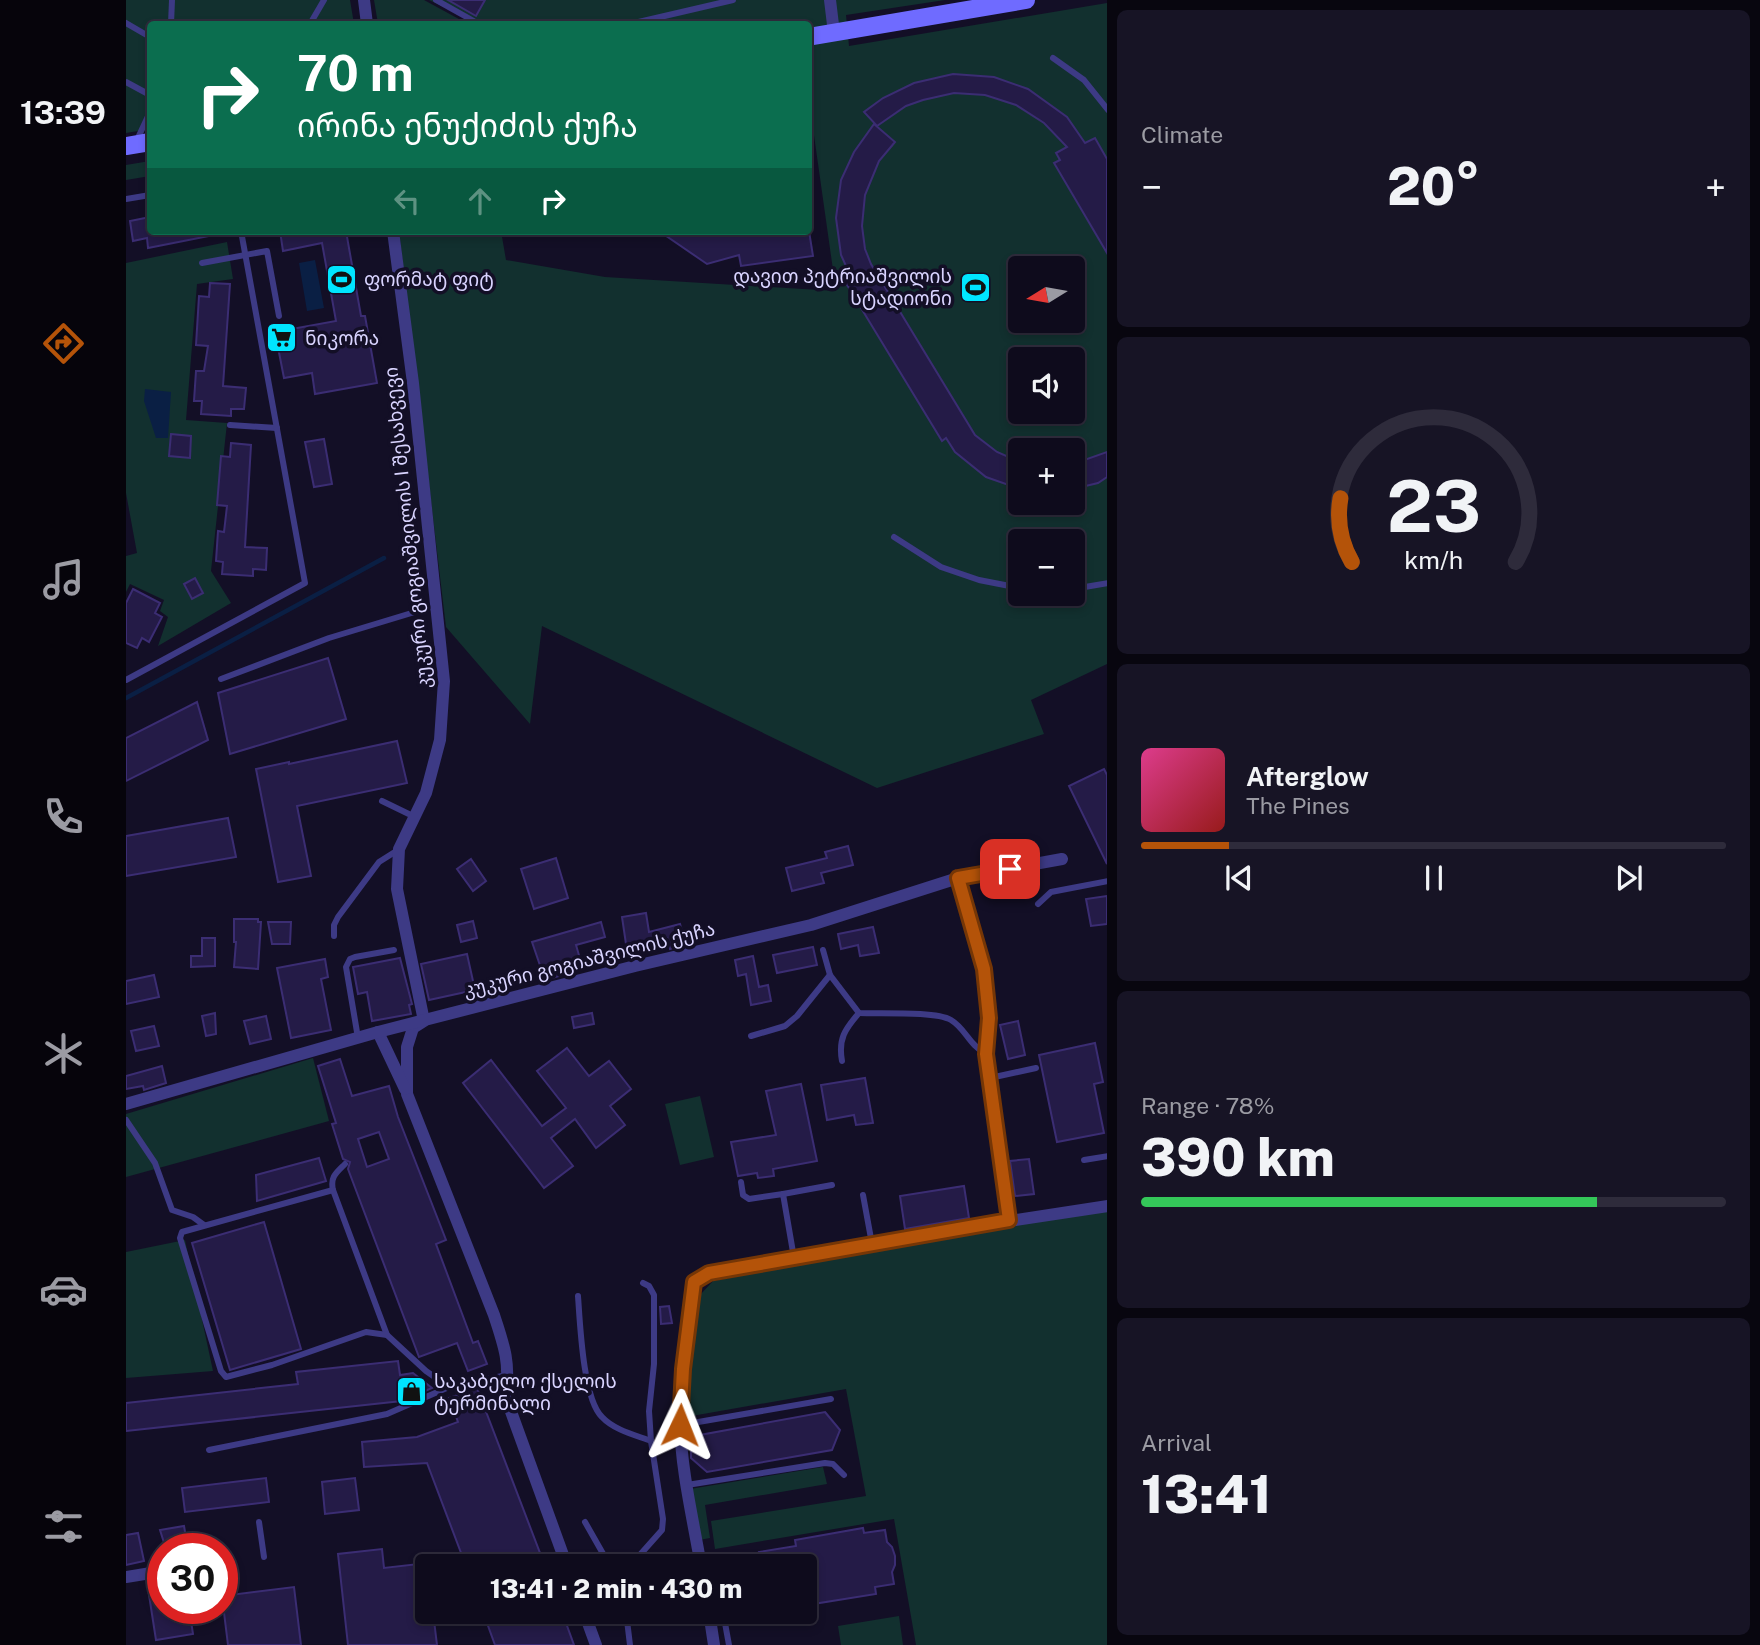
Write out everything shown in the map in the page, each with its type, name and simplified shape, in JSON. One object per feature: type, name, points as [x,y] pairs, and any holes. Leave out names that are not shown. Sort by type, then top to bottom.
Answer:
[{"type":"street","points":[[364,0],[367,21]]},
{"type":"street","points":[[830,0],[834,33]]},
{"type":"street","points":[[812,36],[1026,0]]},
{"type":"street","name":"კუკური გოგიაშვილის I შესახვევი","points":[[394,235],[413,383],[444,681],[440,740],[426,793],[399,849],[397,889],[424,1021]]},
{"type":"street","name":"კუკური გოგიაშვილის ქუჩა","points":[[126,1104],[378,1032],[635,966],[811,925],[958,878],[1062,859]]},
{"type":"street","points":[[958,878],[984,969],[989,1018],[986,1054],[1009,1220]]},
{"type":"street","points":[[407,1094],[407,1047],[413,1028],[424,1021]]},
{"type":"street","points":[[378,1032],[407,1094],[494,1315],[509,1374],[505,1395],[563,1554]]},
{"type":"street","points":[[699,1554],[680,1425],[683,1369],[694,1282],[709,1273],[1009,1220],[1107,1206]]},
{"type":"street","points":[[126,1577],[147,1574]]},
{"type":"street","points":[[588,1624],[596,1645]]},
{"type":"street","points":[[711,1624],[714,1645]]},
{"type":"lane","points":[[171,21],[172,0]]},
{"type":"lane","points":[[312,21],[324,0]]},
{"type":"lane","points":[[436,0],[474,21]]},
{"type":"lane","points":[[643,21],[733,0]]},
{"type":"lane","points":[[126,23],[147,35]]},
{"type":"lane","points":[[1053,58],[1084,80],[1107,110]]},
{"type":"lane","points":[[126,82],[147,93]]},
{"type":"lane","points":[[137,144],[147,119]]},
{"type":"lane","points":[[126,199],[147,196]]},
{"type":"lane","points":[[126,680],[305,583],[242,235]]},
{"type":"lane","points":[[202,263],[267,251],[279,316]]},
{"type":"lane","points":[[230,425],[276,428]]},
{"type":"lane","points":[[894,537],[941,567],[979,580],[1008,586]]},
{"type":"lane","points":[[1085,587],[1107,583]]},
{"type":"lane","points":[[221,679],[329,638],[438,606]]},
{"type":"lane","points":[[382,801],[415,817]]},
{"type":"lane","points":[[334,936],[334,925],[338,917],[379,862],[399,849]]},
{"type":"lane","points":[[1038,904],[1051,892],[1107,881]]},
{"type":"lane","points":[[358,1038],[346,967],[350,959],[355,957],[394,950]]},
{"type":"lane","points":[[823,950],[830,975],[859,1013]]},
{"type":"lane","points":[[751,1036],[785,1026],[797,1016],[830,975]]},
{"type":"lane","points":[[859,1013],[932,1015],[950,1020],[961,1029],[975,1048],[986,1054]]},
{"type":"lane","points":[[842,1061],[839,1047],[844,1030],[859,1013]]},
{"type":"lane","points":[[990,1078],[1036,1068]]},
{"type":"lane","points":[[126,1120],[155,1163],[172,1210],[204,1224]]},
{"type":"lane","points":[[1084,1160],[1107,1156]]},
{"type":"lane","points":[[345,1164],[331,1181],[333,1190],[387,1335],[426,1371],[449,1387]]},
{"type":"lane","points":[[741,1182],[743,1195],[749,1199],[832,1185]]},
{"type":"lane","points":[[333,1190],[182,1232],[180,1238],[221,1371],[226,1377],[272,1365],[366,1332],[387,1335]]},
{"type":"lane","points":[[783,1194],[794,1258]]},
{"type":"lane","points":[[863,1195],[872,1244]]},
{"type":"lane","points":[[641,1554],[662,1530],[663,1519],[650,1441],[654,1295],[649,1286],[643,1283]]},
{"type":"lane","points":[[578,1296],[580,1336],[596,1410],[602,1418],[622,1430],[650,1441]]},
{"type":"lane","points":[[209,1450],[387,1414],[449,1387],[509,1374]]},
{"type":"lane","points":[[680,1425],[831,1399]]},
{"type":"lane","points":[[687,1485],[825,1463],[833,1464],[844,1475]]},
{"type":"lane","points":[[259,1522],[264,1558]]},
{"type":"lane","points":[[585,1522],[603,1554]]},
{"type":"lane","points":[[627,1624],[630,1645]]},
{"type":"lane","points":[[725,1624],[729,1645]]},
{"type":"green space","points":[[126,0],[350,0],[354,21],[147,21],[147,130],[126,133]]},
{"type":"green space","points":[[374,0],[424,0],[462,21],[378,21]]},
{"type":"green space","points":[[429,0],[945,0],[846,15],[849,46],[1107,3],[1107,664],[1031,700],[1044,734],[877,788],[542,626],[530,724],[446,627],[399,235],[502,235],[506,260],[605,277],[836,291],[812,121],[812,21],[473,21]]},
{"type":"green space","points":[[147,162],[147,176],[126,180],[126,165]]},
{"type":"green space","points":[[227,242],[233,279],[197,284],[186,420],[227,423],[211,571],[231,603],[158,646],[168,617],[160,611],[164,600],[130,584],[126,592],[126,556],[137,553],[126,493],[126,263]]},
{"type":"green space","points":[[313,1058],[329,1121],[126,1177],[126,1114]]},
{"type":"green space","points":[[700,1096],[714,1157],[680,1165],[665,1104]]},
{"type":"green space","points":[[1107,1210],[1107,1645],[916,1645],[894,1519],[715,1549],[711,1521],[866,1496],[846,1389],[686,1417],[700,1295],[713,1281],[970,1232]]},
{"type":"green space","points":[[185,1240],[213,1371],[126,1378],[126,1252]]},
{"type":"green space","points":[[823,1467],[827,1484],[705,1505],[710,1538],[699,1540],[690,1489]]},
{"type":"green space","points":[[899,1616],[903,1645],[841,1645],[838,1626]]},
{"type":"water","points":[[315,260],[324,308],[307,311],[299,263]]},
{"type":"water","points":[[145,389],[171,392],[168,438],[156,438],[144,401]]},
{"type":"building","points":[[448,0],[485,0],[476,16]]},
{"type":"building","points":[[953,74],[994,77],[1028,89],[1067,117],[1085,143],[1095,138],[1107,159],[1107,253],[1054,163],[1060,160],[1056,153],[1067,147],[1044,123],[1016,105],[985,95],[954,93],[906,106],[877,126],[864,112],[883,98],[914,83]]},
{"type":"building","points":[[874,124],[895,142],[879,161],[865,195],[862,226],[865,249],[871,264],[975,435],[1008,457],[1008,485],[986,477],[955,452],[946,438],[942,441],[844,280],[851,277],[841,255],[836,218],[841,180],[854,152]]},
{"type":"building","points":[[147,218],[147,235],[209,236],[148,248],[147,238],[133,241],[130,221]]},
{"type":"building","points":[[281,235],[347,235],[361,316],[365,316],[377,383],[315,394],[312,373],[284,378],[275,332],[336,321],[322,243],[283,251]]},
{"type":"building","points":[[665,235],[810,235],[813,256],[741,266],[739,255],[707,264]]},
{"type":"building","points":[[210,283],[230,284],[223,386],[246,388],[244,409],[231,409],[231,416],[201,414],[202,401],[194,401],[196,371],[204,371],[208,346],[196,345],[199,296],[209,297]]},
{"type":"building","points":[[171,434],[191,436],[190,458],[169,456]]},
{"type":"building","points":[[324,439],[332,484],[314,487],[305,442]]},
{"type":"building","points":[[231,443],[251,445],[245,547],[267,548],[266,570],[253,569],[253,576],[222,574],[223,562],[216,561],[218,531],[224,532],[227,506],[217,505],[221,456],[230,457]]},
{"type":"building","points":[[1107,452],[1107,477],[1085,486],[1085,460]]},
{"type":"building","points":[[195,578],[203,593],[192,599],[184,584]]},
{"type":"building","points":[[133,589],[160,603],[155,613],[162,617],[149,642],[142,638],[137,648],[126,643],[126,603]]},
{"type":"building","points":[[328,658],[346,719],[230,754],[218,693]]},
{"type":"building","points":[[197,702],[208,740],[126,781],[126,738]]},
{"type":"building","points":[[397,741],[407,783],[297,806],[311,876],[278,882],[256,769]]},
{"type":"building","points":[[1104,769],[1107,775],[1107,864],[1069,786]]},
{"type":"building","points":[[228,818],[236,857],[126,876],[126,836]]},
{"type":"building","points":[[848,846],[853,865],[821,873],[824,883],[792,891],[786,868],[827,858],[825,852]]},
{"type":"building","points":[[556,858],[568,898],[534,909],[521,869]]},
{"type":"building","points":[[471,859],[486,881],[473,891],[457,869]]},
{"type":"building","points":[[1107,896],[1107,924],[1091,926],[1086,899]]},
{"type":"building","points":[[646,913],[649,932],[680,924],[686,944],[670,949],[667,938],[626,944],[622,917]]},
{"type":"building","points":[[234,919],[258,919],[258,922],[261,922],[258,969],[234,967]]},
{"type":"building","points":[[473,921],[477,938],[461,942],[457,925]]},
{"type":"building","points":[[268,922],[291,922],[290,944],[272,944]]},
{"type":"building","points":[[601,922],[605,937],[576,945],[583,969],[545,980],[532,942]]},
{"type":"building","points":[[873,927],[879,953],[860,956],[858,945],[841,949],[838,934]]},
{"type":"building","points":[[202,938],[215,938],[215,966],[191,967],[191,956],[202,956]]},
{"type":"building","points":[[813,947],[817,965],[777,973],[773,955]]},
{"type":"building","points":[[467,954],[475,990],[429,1000],[421,964]]},
{"type":"building","points":[[753,956],[759,987],[768,985],[771,1001],[751,1005],[746,974],[738,976],[735,960]]},
{"type":"building","points":[[400,958],[412,1004],[409,1005],[411,1014],[372,1021],[367,992],[358,994],[353,967]]},
{"type":"building","points":[[325,959],[328,977],[321,979],[331,1030],[291,1038],[277,968]]},
{"type":"building","points":[[154,975],[159,997],[126,1004],[126,981]]},
{"type":"building","points":[[215,1013],[216,1034],[206,1036],[202,1016]]},
{"type":"building","points":[[592,1013],[594,1024],[574,1028],[572,1017]]},
{"type":"building","points":[[266,1016],[271,1039],[250,1044],[244,1021]]},
{"type":"building","points":[[1018,1021],[1025,1055],[1008,1059],[1000,1025]]},
{"type":"building","points":[[154,1026],[159,1046],[136,1051],[131,1031]]},
{"type":"building","points":[[1095,1043],[1103,1082],[1094,1084],[1104,1133],[1057,1142],[1039,1055]]},
{"type":"building","points":[[567,1048],[589,1076],[609,1061],[631,1089],[610,1106],[625,1125],[596,1148],[575,1119],[551,1138],[573,1166],[544,1188],[463,1083],[491,1060],[542,1126],[566,1108],[537,1071]]},
{"type":"building","points":[[340,1059],[352,1096],[389,1086],[398,1117],[446,1240],[436,1244],[473,1343],[478,1341],[487,1364],[468,1371],[457,1343],[419,1357],[348,1169],[350,1162],[343,1159],[332,1124],[336,1123],[318,1066]],"holes":[[[379,1132],[389,1159],[367,1167],[358,1139]]]},
{"type":"building","points":[[162,1066],[166,1083],[144,1090],[143,1086],[126,1089],[126,1076]]},
{"type":"building","points":[[865,1078],[873,1123],[856,1125],[854,1115],[827,1120],[821,1085]]},
{"type":"building","points":[[801,1084],[817,1161],[773,1169],[774,1176],[758,1178],[757,1173],[738,1176],[731,1142],[776,1135],[766,1091]]},
{"type":"building","points":[[319,1158],[326,1181],[257,1201],[256,1175]]},
{"type":"building","points":[[1029,1159],[1034,1194],[1015,1196],[1010,1161]]},
{"type":"building","points":[[964,1186],[969,1218],[905,1229],[900,1196]]},
{"type":"building","points":[[264,1222],[301,1349],[230,1370],[192,1243]]},
{"type":"building","points":[[669,1306],[672,1323],[661,1324],[660,1307]]},
{"type":"building","points":[[398,1361],[400,1375],[413,1373],[432,1388],[402,1401],[126,1431],[126,1403],[298,1384],[296,1372]]},
{"type":"building","points":[[477,1388],[540,1554],[461,1554],[427,1463],[364,1467],[362,1442],[417,1437],[458,1422],[449,1398]]},
{"type":"building","points":[[825,1412],[840,1430],[832,1450],[707,1472],[691,1458],[691,1452],[700,1435]]},
{"type":"building","points":[[266,1478],[269,1502],[185,1512],[182,1488]]},
{"type":"building","points":[[355,1478],[359,1510],[325,1514],[322,1482]]},
{"type":"building","points":[[184,1526],[185,1533],[161,1533],[160,1530]]},
{"type":"building","points":[[863,1528],[864,1533],[885,1530],[887,1542],[895,1556],[892,1572],[894,1584],[875,1587],[876,1594],[817,1603],[817,1554],[759,1554],[796,1546],[795,1540]]},
{"type":"building","points":[[138,1533],[144,1561],[126,1565],[126,1535]]},
{"type":"building","points":[[382,1549],[384,1568],[415,1564],[415,1624],[434,1624],[437,1645],[348,1645],[338,1554]]},
{"type":"building","points":[[294,1587],[301,1645],[228,1645],[225,1624],[238,1624],[238,1594]]},
{"type":"building","points":[[154,1624],[191,1624],[193,1634],[156,1640]]},
{"type":"building","points":[[487,1624],[566,1624],[574,1645],[495,1645]]},
{"type":"waterway","points":[[126,698],[384,558]]},
{"type":"place","name":"ფორმატ ფიტ","points":[[341,279]]},
{"type":"place","name":"დავით პეტრიაშვილის სტადიონი","points":[[975,287]]},
{"type":"place","name":"ნიკორა","points":[[282,338]]},
{"type":"place","name":"საკაბელო ქსელის ტერმინალი","points":[[411,1392]]},
{"type":"route","points":[[680,1425],[680,1398],[694,1282],[709,1273],[1009,1220],[986,1054],[989,1018],[984,969],[958,878],[1010,869]]}]
